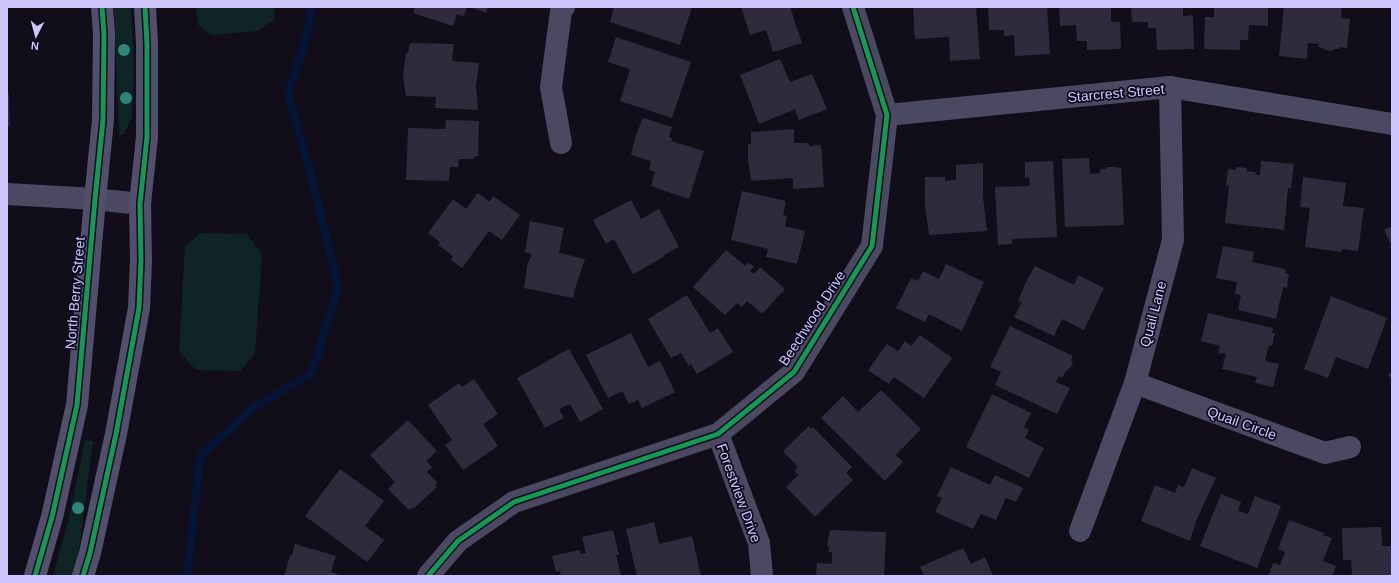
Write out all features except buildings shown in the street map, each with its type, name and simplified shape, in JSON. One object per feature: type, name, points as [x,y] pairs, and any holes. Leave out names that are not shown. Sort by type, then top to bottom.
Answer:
[{"type":"street","name":"North Berry Street","points":[[35,576],[52,517],[77,405],[103,120],[104,34],[102,7]]},
{"type":"street","points":[[83,576],[90,553],[116,434],[139,308],[141,260],[140,204],[147,137],[147,44],[145,7]]},
{"type":"street","points":[[561,143],[551,87],[561,11],[564,7]]},
{"type":"street","name":"Beechwood Drive","points":[[428,576],[458,541],[514,502],[718,434],[794,372],[872,246],[887,115],[853,7]]},
{"type":"street","name":"Starcrest Street","points":[[887,115],[1170,87],[1392,124]]},
{"type":"street","name":"Quail Lane","points":[[1080,531],[1135,383],[1173,240],[1170,87]]},
{"type":"street","points":[[7,194],[95,199],[140,204]]},
{"type":"street","name":"Quail Circle","points":[[1135,383],[1325,453],[1350,447]]},
{"type":"street","name":"Forestview Drive","points":[[718,434],[759,543],[762,576]]},
{"type":"green space","points":[[114,7],[131,7],[134,61],[132,117],[124,135],[119,135]]},
{"type":"green space","points":[[196,7],[274,7],[275,18],[258,31],[211,35],[198,25]]},
{"type":"green space","points":[[201,233],[247,234],[262,254],[255,354],[240,371],[196,370],[179,352],[185,246]]},
{"type":"green space","points":[[85,440],[93,441],[79,551],[71,576],[53,576],[70,514]]},
{"type":"waterway","points":[[187,576],[200,456],[253,408],[312,373],[338,287],[313,183],[288,93],[307,35],[311,7]]},
{"type":"cycle path","points":[[35,576],[52,517],[77,405],[103,120],[104,34],[102,7]]},
{"type":"cycle path","points":[[83,576],[90,553],[116,434],[139,308],[141,260],[140,204],[147,137],[147,44],[145,7]]},
{"type":"cycle path","points":[[428,576],[458,541],[514,502],[718,434],[794,372],[872,246],[887,115],[853,7]]}]
